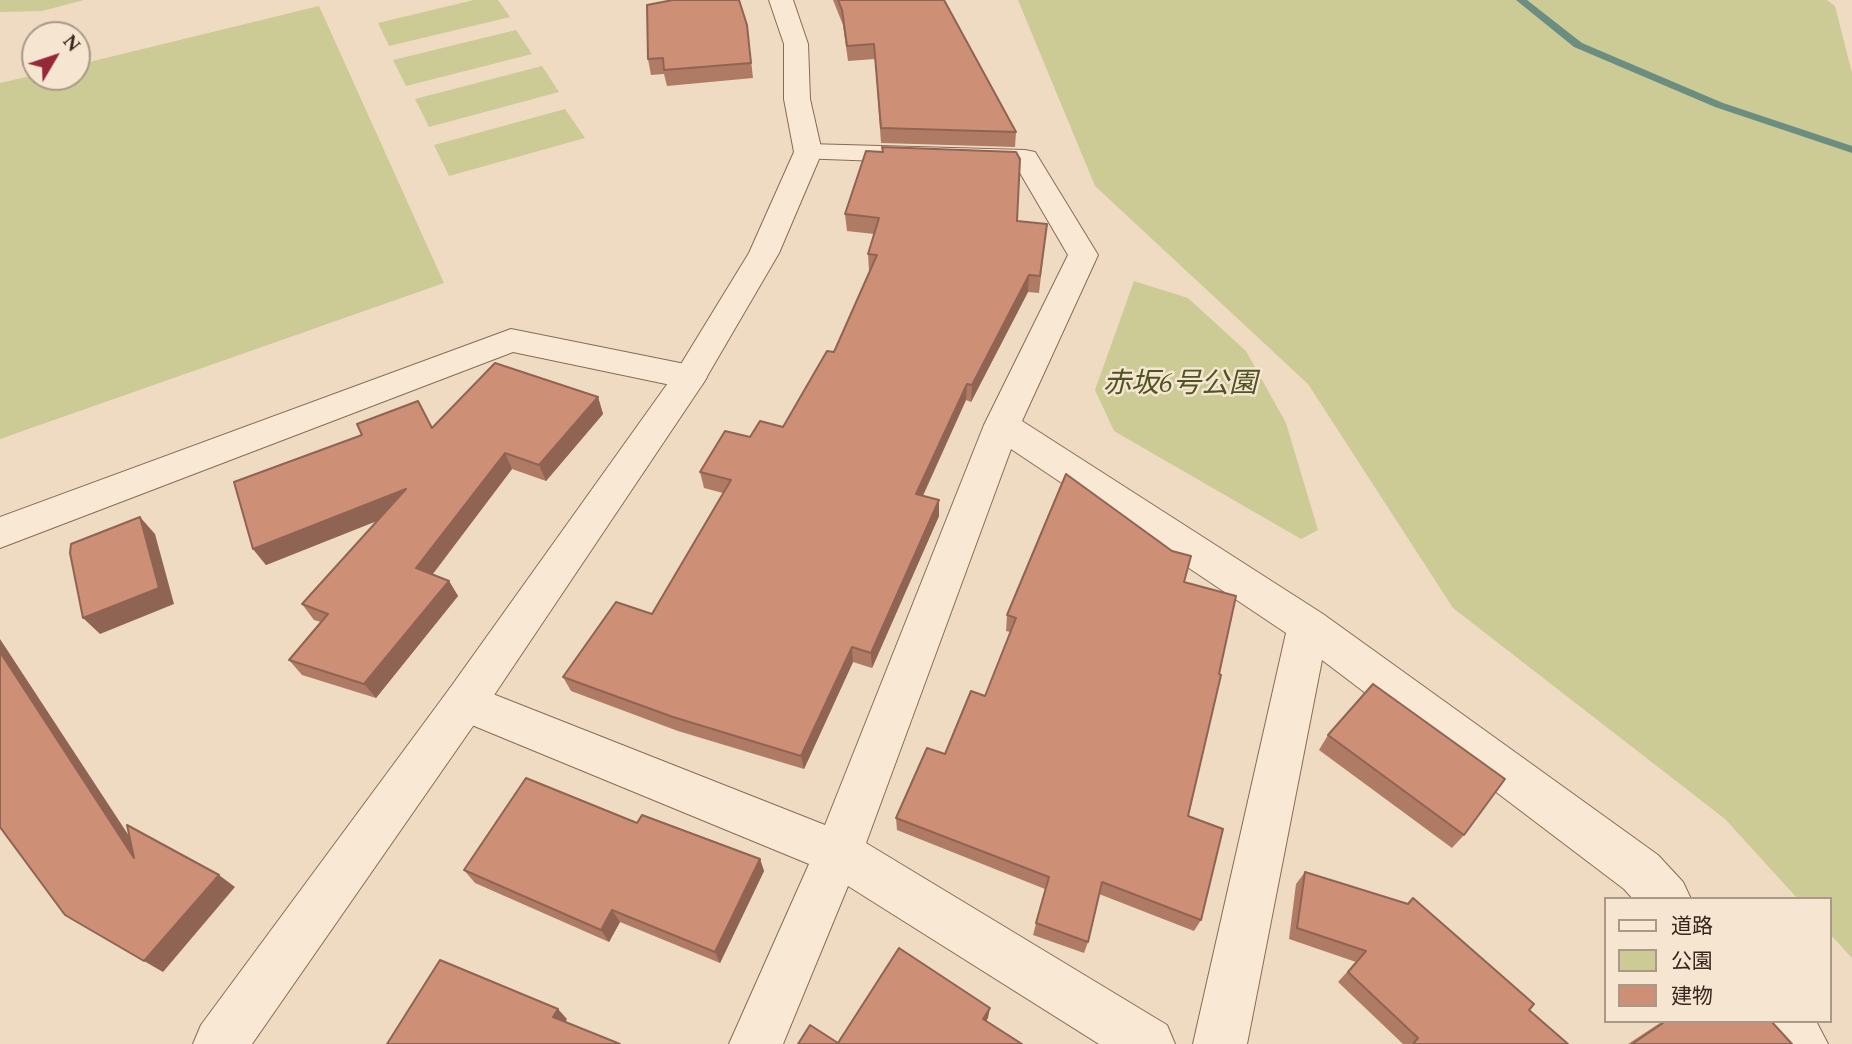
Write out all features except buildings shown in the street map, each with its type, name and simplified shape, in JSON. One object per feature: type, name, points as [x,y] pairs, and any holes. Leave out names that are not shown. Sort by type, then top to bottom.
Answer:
[{"type":"street","points":[[220,1044],[465,702],[690,377],[764,253],[808,152],[797,99],[796,44],[781,0]]},
{"type":"street","points":[[756,1044],[838,853],[1002,425],[1083,255],[1025,158],[808,152]]},
{"type":"street","points":[[0,533],[511,340],[690,377]]},
{"type":"street","points":[[1002,425],[1308,626],[1641,872],[1664,897]]},
{"type":"street","points":[[1220,1044],[1308,626]]},
{"type":"street","points":[[465,702],[838,853],[1148,1044]]},
{"type":"street","points":[[1782,1023],[1801,1044]]},
{"type":"green space","points":[[0,0],[84,0],[42,11],[0,12]]},
{"type":"green space","points":[[474,0],[498,0],[510,17],[389,46],[378,23]]},
{"type":"green space","points":[[1018,0],[1827,0],[1835,6],[1852,73],[1852,958],[1831,935],[1831,897],[1796,897],[1725,819],[1453,608],[1308,384],[1095,186]]},
{"type":"green space","points":[[319,6],[444,283],[0,439],[0,83],[21,78],[21,91],[91,91],[91,62]]},
{"type":"green space","points":[[516,30],[532,54],[406,86],[393,60]]},
{"type":"green space","points":[[542,66],[559,92],[429,127],[415,99]]},
{"type":"green space","points":[[565,109],[585,138],[449,176],[434,145]]},
{"type":"green space","name":"赤坂6号公園","points":[[1134,281],[1188,298],[1246,351],[1286,423],[1318,530],[1301,539],[1114,431],[1095,390]]},
{"type":"waterway","points":[[1521,0],[1578,45],[1719,105],[1852,150]]}]
